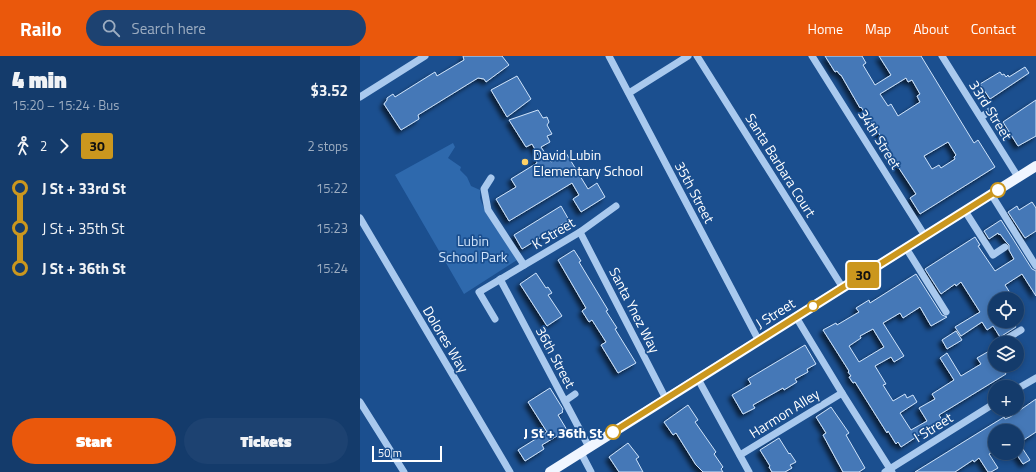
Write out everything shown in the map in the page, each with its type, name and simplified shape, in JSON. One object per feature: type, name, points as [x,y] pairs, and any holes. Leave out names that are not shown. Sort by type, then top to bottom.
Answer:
[{"type":"main road","name":"J Street","points":[[550,472],[1036,166]]},
{"type":"street","points":[[360,97],[425,56]]},
{"type":"street","name":"35th Street","points":[[609,56],[759,340]]},
{"type":"street","points":[[629,93],[688,56]]},
{"type":"street","name":"Santa Barbara Court","points":[[697,56],[843,288]]},
{"type":"street","name":"34th Street","points":[[812,56],[925,236]]},
{"type":"street","name":"33rd Street","points":[[942,56],[1018,177]]},
{"type":"street","points":[[981,117],[990,111]]},
{"type":"street","points":[[491,178],[484,189],[488,210],[524,265]]},
{"type":"street","points":[[991,194],[1036,266]]},
{"type":"street","name":"K Street","points":[[495,319],[479,292],[580,232],[616,206]]},
{"type":"street","points":[[965,211],[993,255],[1005,247]]},
{"type":"street","name":"Dolores Way","points":[[360,218],[510,472]]},
{"type":"street","name":"Santa Ynez Way","points":[[580,232],[666,399]]},
{"type":"street","points":[[906,248],[946,312]]},
{"type":"street","name":"36th Street","points":[[500,279],[565,401],[585,450],[591,472]]},
{"type":"street","points":[[796,317],[889,471]]},
{"type":"street","points":[[1011,336],[1021,330]]},
{"type":"street","points":[[1024,381],[1036,378]]},
{"type":"street","points":[[698,379],[749,472]]},
{"type":"street","name":"Harmon Alley","points":[[740,455],[842,393]]},
{"type":"street","points":[[565,401],[575,394]]},
{"type":"street","points":[[360,402],[404,472]]},
{"type":"street","name":"I Street","points":[[889,471],[988,407]]},
{"type":"green space","name":"Lubin School Park","points":[[453,143],[455,147],[448,158],[461,167],[460,170],[467,177],[471,186],[480,190],[480,198],[483,206],[517,260],[464,294],[395,175]]},
{"type":"building","points":[[463,56],[502,56],[509,65],[486,82],[484,79],[478,78],[418,115],[419,119],[401,130],[384,104],[387,98],[393,94],[395,97],[435,72],[437,76],[464,60]]},
{"type":"building","points":[[825,56],[862,56],[866,63],[863,65],[875,85],[891,75],[879,56],[921,56],[974,143],[978,140],[995,167],[920,214],[910,198],[916,194],[883,144],[885,143],[861,107],[860,108],[841,75],[837,71],[835,72]],"holes":[[[906,78],[908,82],[912,80],[920,94],[917,96],[920,102],[898,116],[891,104],[888,106],[880,94]],[[948,142],[956,155],[954,157],[955,159],[941,168],[939,165],[932,169],[924,156]]]},
{"type":"building","points":[[1025,67],[1029,73],[990,99],[980,84],[1000,72],[1002,75],[1004,74],[1006,77],[1008,75],[1009,77]]},
{"type":"building","points":[[517,76],[531,99],[507,117],[491,90]]},
{"type":"building","points":[[1036,100],[1036,136],[1018,146],[1003,122]]},
{"type":"building","points":[[538,110],[543,118],[547,117],[549,122],[547,125],[552,134],[547,136],[550,142],[541,147],[551,162],[566,153],[588,189],[597,183],[605,197],[581,212],[573,199],[579,195],[572,183],[509,221],[496,199],[516,187],[511,179],[537,163],[536,160],[540,158],[532,144],[526,147],[509,120]]},
{"type":"building","points":[[1032,202],[1036,208],[1036,231],[1025,238],[1008,212],[1017,206],[1019,210]]},
{"type":"building","points":[[561,206],[569,220],[522,249],[514,235]]},
{"type":"building","points":[[1001,220],[1032,269],[1036,271],[1036,296],[1022,274],[1005,285],[1010,292],[988,292],[988,328],[990,328],[987,330],[982,322],[961,336],[955,327],[980,312],[961,282],[956,286],[955,284],[941,294],[925,269],[975,237],[980,245],[978,246],[995,271],[1014,259],[1009,250],[1009,245],[1000,234],[999,235],[998,233],[989,239],[984,231]]},
{"type":"building","points":[[574,250],[581,261],[579,262],[608,310],[606,311],[617,328],[615,329],[636,363],[618,373],[601,345],[606,342],[592,320],[589,322],[582,311],[586,308],[558,260]]},
{"type":"building","points":[[536,273],[546,288],[548,287],[552,293],[548,295],[562,316],[547,326],[520,284]]},
{"type":"building","points":[[916,274],[942,315],[947,317],[931,326],[920,307],[903,318],[900,313],[883,323],[904,356],[894,362],[891,357],[875,366],[886,384],[883,385],[893,401],[905,394],[907,398],[913,395],[917,402],[900,413],[911,430],[927,421],[919,408],[935,399],[932,394],[954,380],[940,358],[947,353],[961,376],[981,364],[977,358],[988,352],[988,372],[1005,372],[1006,374],[996,380],[988,380],[988,385],[939,415],[942,420],[901,447],[898,442],[896,444],[888,431],[887,433],[855,382],[853,383],[849,377],[851,376],[848,372],[849,371],[823,330],[836,323],[837,325],[859,312],[856,308],[869,300],[870,303]],"holes":[[[873,329],[884,347],[859,362],[849,346],[861,338],[860,336]]]},
{"type":"building","points":[[994,328],[1014,328],[1002,336],[999,336]]},
{"type":"building","points":[[956,331],[962,340],[947,349],[942,340]]},
{"type":"building","points":[[805,345],[816,364],[807,369],[808,372],[795,379],[797,382],[753,405],[755,408],[743,414],[732,395],[751,384],[748,379]]},
{"type":"building","points":[[550,388],[563,409],[563,412],[558,415],[567,430],[542,445],[544,449],[525,461],[518,450],[547,432],[528,402]]},
{"type":"building","points":[[1036,399],[1036,432],[1024,440],[1024,424],[993,424],[1004,417],[1005,419],[1011,416],[1024,416],[1024,407]]},
{"type":"building","points":[[688,405],[698,420],[695,422],[716,452],[714,454],[723,467],[721,469],[723,472],[703,472],[696,465],[676,433],[673,435],[664,422]]},
{"type":"building","points":[[831,407],[849,433],[846,435],[865,468],[859,472],[843,472],[823,435],[826,433],[816,417]]},
{"type":"building","points":[[988,427],[988,460],[993,460],[998,468],[988,472],[979,458],[974,462],[973,460],[955,472],[915,472]]},
{"type":"building","points":[[779,438],[796,462],[790,465],[792,468],[785,472],[772,472],[760,450]]},
{"type":"building","points":[[628,443],[639,457],[636,459],[643,472],[619,472],[609,457]]},
{"type":"building","points":[[1024,451],[1030,460],[1023,464],[1020,460],[1024,460]]},
{"type":"bus line","name":"30","points":[[613,432],[998,190]]},
{"type":"place","name":"David Lubin Elementary School","points":[[525,162]]},
{"type":"place","name":"J St + 36th St","points":[[613,432]]}]
